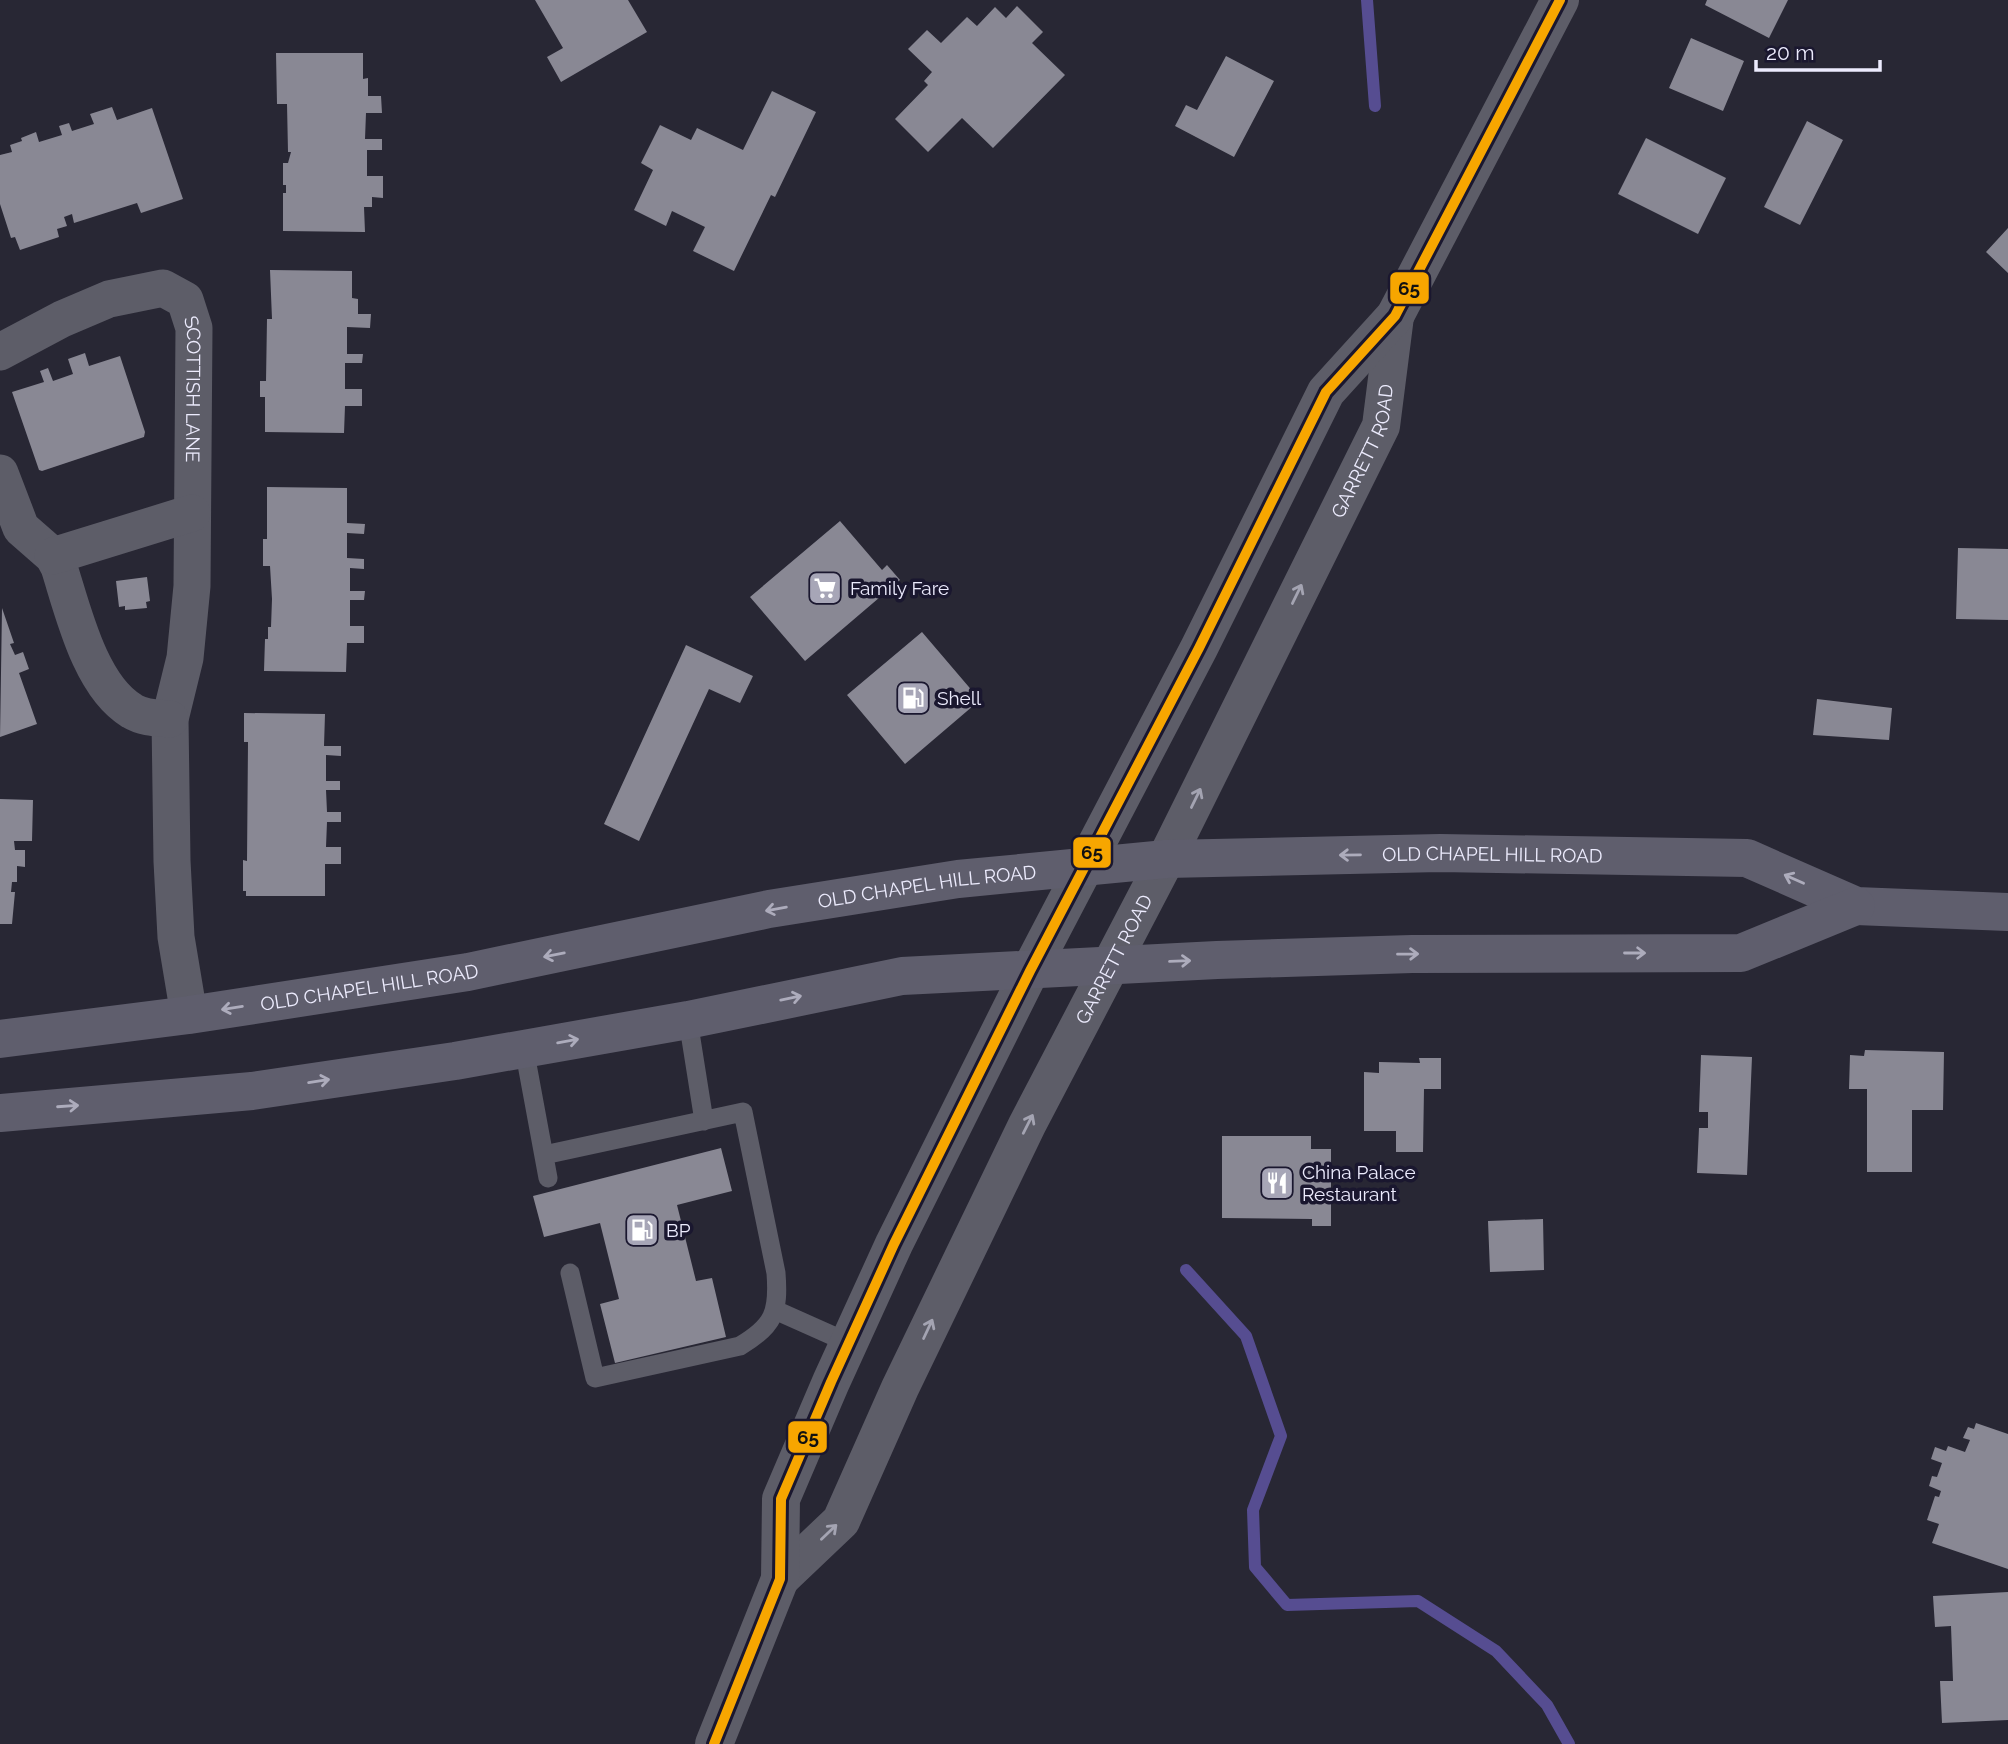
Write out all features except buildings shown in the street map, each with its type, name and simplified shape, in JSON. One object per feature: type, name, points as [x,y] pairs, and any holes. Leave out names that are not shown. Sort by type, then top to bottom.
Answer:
[{"type":"main road","name":"OLD CHAPEL HILL ROAD","points":[[0,1039],[189,1015],[468,972],[769,909],[958,879],[1166,859],[1440,853],[1747,858],[1856,906],[2008,912]]},
{"type":"main road","name":"OLD CHAPEL HILL ROAD","points":[[0,1113],[252,1091],[688,1020],[902,975],[1030,971],[1112,964],[1412,954],[1741,953],[1856,906]]},
{"type":"street","name":"GARRETT ROAD","points":[[715,1744],[779,1579],[781,1499],[894,1244],[1030,971],[1086,867],[1326,392],[1395,316],[1560,0]]},
{"type":"street","name":"SCOTTISH LANE","points":[[0,352],[62,319],[109,299],[163,288],[185,300],[194,328],[192,586],[186,646],[170,719],[176,937],[189,1015]]},
{"type":"street","name":"GARRETT ROAD","points":[[779,1579],[841,1521],[956,1270],[1027,1125],[1166,859],[1381,426],[1395,316]]},
{"type":"street","points":[[0,473],[21,528],[53,556],[94,666],[117,700],[134,713],[170,719]]},
{"type":"street","points":[[53,556],[192,513]]},
{"type":"lane","points":[[688,1020],[704,1121]]},
{"type":"lane","points":[[524,1048],[548,1178]]},
{"type":"lane","points":[[544,1155],[743,1112],[776,1273],[779,1300],[772,1321],[760,1334],[740,1346],[595,1378],[570,1273]]},
{"type":"lane","points":[[775,1310],[849,1343]]},
{"type":"waterway","points":[[1367,0],[1375,106]]},
{"type":"waterway","points":[[1186,1270],[1246,1336],[1281,1436],[1253,1510],[1255,1567],[1287,1605],[1418,1601],[1496,1651],[1547,1705],[1569,1744]]},
{"type":"transit line","name":"65","points":[[714,1744],[780,1579],[781,1499],[894,1244],[1030,971],[1199,648],[1326,392],[1395,316],[1560,0]]},
{"type":"place","name":"Family Fare","points":[[825,588]]},
{"type":"place","name":"Shell","points":[[913,698]]},
{"type":"place","name":"China Palace Restaurant","points":[[1277,1183]]},
{"type":"place","name":"BP","points":[[642,1230]]}]
